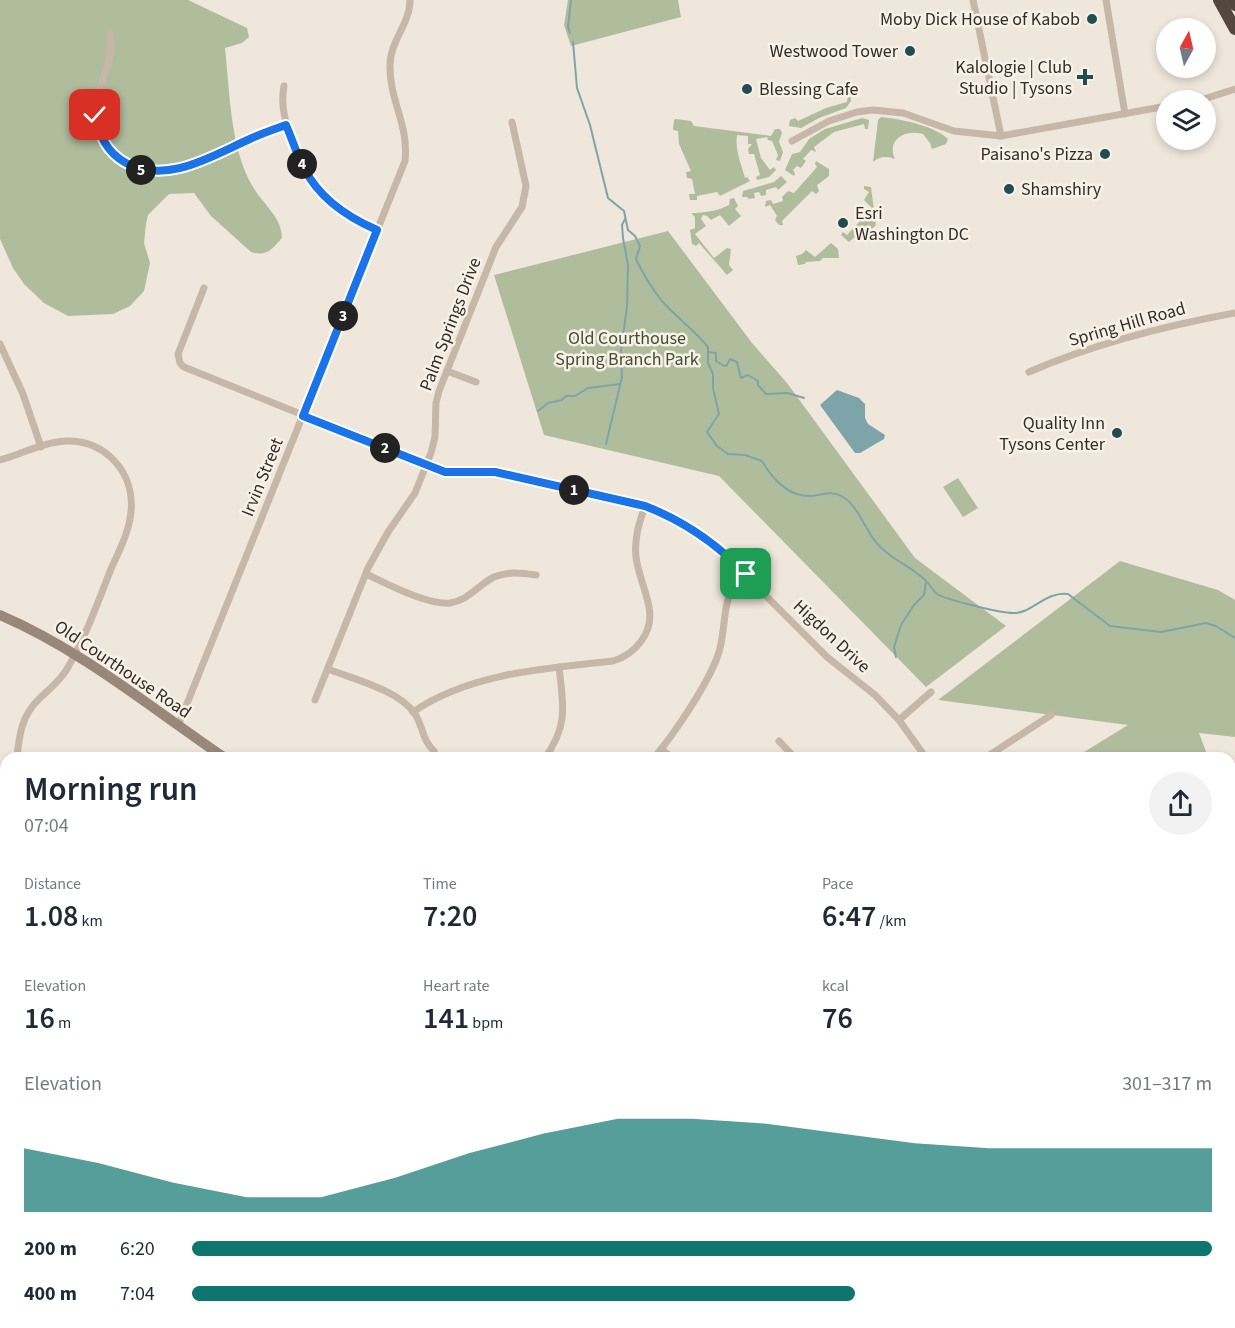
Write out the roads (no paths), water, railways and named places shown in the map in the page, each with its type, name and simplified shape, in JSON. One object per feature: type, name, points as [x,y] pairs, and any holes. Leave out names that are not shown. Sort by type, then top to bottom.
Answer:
[{"type":"highway","points":[[1219,0],[1235,29]]},
{"type":"highway","points":[[1232,0],[1235,5]]},
{"type":"street","name":"Irvin Street","points":[[178,726],[405,161],[406,137],[393,93],[389,63],[393,45],[408,16],[410,0]]},
{"type":"street","points":[[973,0],[1001,136]]},
{"type":"street","points":[[1106,0],[1125,114]]},
{"type":"street","points":[[110,34],[111,52],[98,92],[95,115],[100,136],[116,158],[140,170],[170,171],[213,157],[286,125]]},
{"type":"street","points":[[284,86],[281,103],[286,125],[303,167],[314,185],[350,217],[377,230]]},
{"type":"street","points":[[1216,95],[1235,89]]},
{"type":"street","points":[[792,141],[839,117],[873,110],[903,114],[965,133],[1001,136],[1156,108]]},
{"type":"street","name":"Palm Springs Drive","points":[[315,700],[366,574],[379,547],[415,493],[427,465],[435,437],[437,397],[496,248],[522,207],[526,186],[512,122]]},
{"type":"street","name":"Higdon Drive","points":[[204,288],[178,354],[180,363],[184,367],[452,473],[495,472],[645,506],[667,516],[698,533],[718,548],[826,657],[874,695],[899,720],[922,752]]},
{"type":"street","name":"Spring Hill Road","points":[[1029,372],[1116,339],[1235,313]]},
{"type":"street","points":[[0,345],[17,379],[41,447]]},
{"type":"street","points":[[447,371],[476,382]]},
{"type":"street","points":[[0,460],[64,441],[83,443],[104,452],[118,463],[130,489],[129,524],[85,634],[58,682],[38,700],[25,717],[18,737],[17,752]]},
{"type":"street","points":[[413,711],[442,695],[498,677],[621,658],[635,649],[646,632],[650,615],[635,555],[637,531],[645,506]]},
{"type":"street","points":[[366,574],[422,598],[442,603],[451,603],[467,597],[488,580],[500,575],[516,573],[536,575]]},
{"type":"street","points":[[659,752],[713,667],[723,641],[727,599],[746,574]]},
{"type":"street","name":"Old Courthouse Road","points":[[0,615],[38,632],[126,687],[209,752]]},
{"type":"street","points":[[549,752],[557,739],[563,719],[559,666]]},
{"type":"street","points":[[328,669],[402,700],[413,711],[425,740],[434,751]]},
{"type":"street","points":[[899,720],[931,692]]},
{"type":"street","points":[[994,752],[1051,715]]},
{"type":"street","points":[[779,741],[789,752]]},
{"type":"street","points":[[661,749],[665,752]]},
{"type":"water","points":[[837,390],[859,398],[865,404],[865,418],[868,424],[885,435],[884,439],[860,453],[855,453],[820,405]]},
{"type":"waterway","points":[[570,33],[568,27],[571,0]]},
{"type":"waterway","points":[[573,42],[577,88],[590,125],[608,198],[624,211],[628,230],[635,236],[640,246],[636,259],[654,290],[708,347],[708,363],[713,374],[713,388],[719,414],[707,432],[717,446],[728,454],[745,455],[762,461],[776,480],[795,493],[811,496],[831,493],[843,497],[853,506],[881,548],[919,575],[937,594],[943,597],[974,606],[1013,613],[1026,610],[1052,596],[1068,594],[1110,626],[1161,632],[1206,623],[1216,626],[1235,638]]},
{"type":"waterway","points":[[606,444],[622,377],[621,350],[627,307],[628,265],[622,225],[625,219]]},
{"type":"waterway","points":[[708,352],[716,353],[716,361],[724,366],[730,359],[737,362],[741,378],[748,375],[758,381],[758,385],[766,394],[788,393],[804,398]]},
{"type":"waterway","points":[[538,411],[548,403],[562,400],[566,396],[575,396],[588,388],[620,384]]},
{"type":"waterway","points":[[896,657],[894,647],[901,625],[914,605],[924,595],[926,582]]},
{"type":"place","name":"Moby Dick House of Kabob","points":[[1092,19]]},
{"type":"place","name":"Westwood Tower","points":[[910,51]]},
{"type":"place","name":"Kalologie | Club Studio | Tysons","points":[[1085,77]]},
{"type":"place","name":"Blessing Cafe","points":[[747,89]]},
{"type":"place","name":"Paisano's Pizza","points":[[1105,154]]},
{"type":"place","name":"Shamshiry","points":[[1009,189]]},
{"type":"place","name":"Esri Washington DC","points":[[843,223]]},
{"type":"place","name":"Quality Inn Tysons Center","points":[[1117,433]]},
{"type":"park label","name":"Old Courthouse Spring Branch Park","points":[[627,348]]}]
